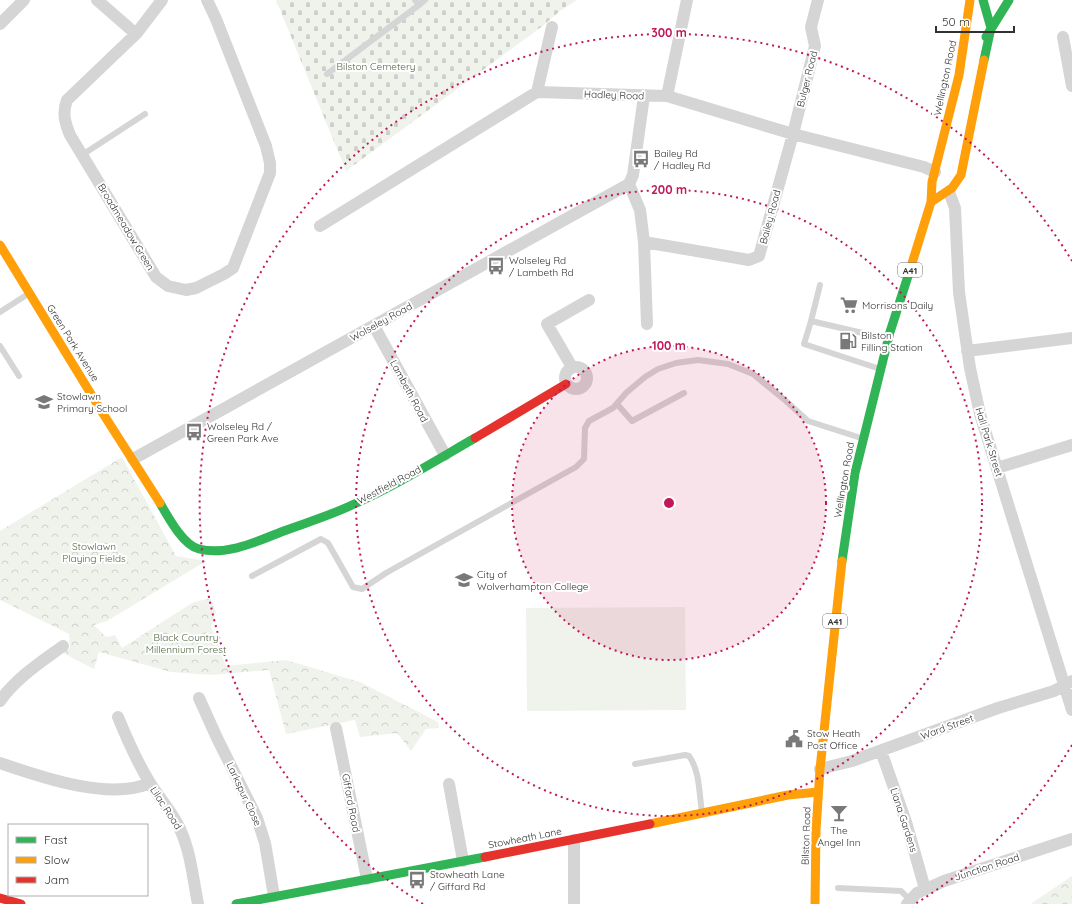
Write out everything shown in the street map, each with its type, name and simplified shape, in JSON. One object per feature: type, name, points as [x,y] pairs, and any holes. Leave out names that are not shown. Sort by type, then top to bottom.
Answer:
[{"type":"main road","name":"Wellington Road","points":[[935,171],[959,75],[970,0]]},
{"type":"main road","points":[[954,165],[978,85],[991,28],[983,0]]},
{"type":"main road","points":[[978,50],[1008,0]]},
{"type":"main road","points":[[959,75],[969,62]]},
{"type":"main road","points":[[949,192],[944,188],[935,171],[954,165]]},
{"type":"main road","points":[[931,202],[949,192],[957,184],[961,175],[954,165]]},
{"type":"main road","name":"A41","points":[[931,202],[935,171]]},
{"type":"main road","name":"Wellington Road","points":[[820,770],[841,566],[855,473],[862,439],[880,370],[931,202]]},
{"type":"main road","name":"Green Park Avenue","points":[[0,245],[102,412],[175,527],[188,544],[198,549]]},
{"type":"main road","name":"Westfield Road","points":[[198,549],[216,550],[245,546],[328,516],[362,500],[444,455],[566,384]]},
{"type":"main road","name":"Bilston Road","points":[[815,904],[820,770]]},
{"type":"main road","name":"Stowheath Lane","points":[[236,904],[574,840],[788,795],[818,792]]},
{"type":"main road","points":[[0,898],[21,904]]},
{"type":"street","points":[[0,24],[24,0]]},
{"type":"street","points":[[97,0],[136,34]]},
{"type":"street","name":"Broadmeadow Green","points":[[162,0],[136,34],[67,100],[64,109],[65,122],[70,135],[156,277],[168,286],[186,290],[196,288],[233,268],[270,174],[270,164],[266,146],[216,19],[206,0]]},
{"type":"street","points":[[667,96],[687,0]]},
{"type":"street","name":"Bulger Road","points":[[793,134],[815,46],[811,27],[818,0]]},
{"type":"street","points":[[320,226],[538,92],[552,27]]},
{"type":"street","points":[[1063,37],[1072,86]]},
{"type":"street","name":"Hadley Road","points":[[538,92],[667,96],[793,134],[935,171]]},
{"type":"street","points":[[644,96],[633,175],[629,184],[640,210],[644,242],[647,324]]},
{"type":"street","name":"Bailey Road","points":[[644,242],[749,260],[759,256],[793,134]]},
{"type":"street","name":"Wolseley Road","points":[[133,459],[629,184]]},
{"type":"street","name":"Hall Park Street","points":[[949,192],[955,208],[959,292],[973,388],[997,468],[1068,683],[1072,710]]},
{"type":"street","points":[[572,368],[547,324],[589,300]]},
{"type":"street","name":"Lambeth Road","points":[[374,326],[444,455]]},
{"type":"street","points":[[967,351],[1072,338]]},
{"type":"street","points":[[575,366],[582,368],[587,374],[587,382],[579,389],[572,389],[566,384],[566,373],[572,368],[575,366]]},
{"type":"street","points":[[997,468],[1071,448]]},
{"type":"street","points":[[0,701],[9,689],[28,671],[63,646]]},
{"type":"street","name":"Ward Street","points":[[820,770],[881,751],[998,708],[1054,691],[1068,683]]},
{"type":"street","name":"Larkspur Close","points":[[199,698],[217,738],[257,818],[265,844],[274,896]]},
{"type":"street","name":"Lilac Road","points":[[118,717],[150,783],[175,819],[180,829],[189,858],[198,904]]},
{"type":"street","name":"Giffard Road","points":[[336,728],[366,879]]},
{"type":"street","name":"Liana Gardens","points":[[881,751],[906,822],[925,889]]},
{"type":"street","points":[[0,763],[38,776],[92,787],[128,790],[150,783]]},
{"type":"street","points":[[449,784],[463,861]]},
{"type":"street","name":"Junction Road","points":[[909,902],[917,893],[944,881],[1072,839]]},
{"type":"street","points":[[574,840],[574,904]]},
{"type":"lane","points":[[327,74],[417,2],[425,0]]},
{"type":"lane","points":[[82,155],[145,114]]},
{"type":"lane","points":[[820,285],[804,344],[880,370]]},
{"type":"lane","points":[[0,312],[29,293]]},
{"type":"lane","points":[[811,321],[889,339]]},
{"type":"lane","points":[[0,346],[19,376]]},
{"type":"lane","points":[[252,576],[321,539],[328,543],[353,587],[362,589],[386,573],[576,467],[584,459],[586,428],[590,421],[613,408],[626,393],[645,377],[658,369],[676,363],[698,360],[728,364],[753,374],[808,421],[862,439]]},
{"type":"lane","points":[[617,404],[632,421],[684,393]]},
{"type":"lane","points":[[635,764],[685,754],[689,756],[695,766],[702,812]]},
{"type":"lane","points":[[838,888],[901,891],[909,902]]},
{"type":"green space","name":"Bilston Cemetery","points":[[276,0],[577,0],[560,11],[544,25],[346,171]]},
{"type":"green space","points":[[122,457],[176,556],[206,561],[107,621],[94,625],[106,637],[115,635],[122,648],[192,603],[210,598],[216,612],[211,627],[226,666],[286,660],[360,682],[438,722],[439,728],[426,729],[411,751],[397,733],[360,737],[355,720],[286,734],[269,670],[211,675],[171,672],[99,652],[94,669],[63,653],[70,648],[69,634],[0,600],[0,531]]},
{"type":"green space","points":[[685,607],[686,710],[527,711],[526,608]]},
{"type":"green space","points":[[1072,876],[1072,904],[1032,904],[1032,903]]},
{"type":"traffic: fast","points":[[983,0],[991,28],[984,60]]},
{"type":"traffic: fast","points":[[986,37],[1009,0]]},
{"type":"traffic: fast","points":[[842,561],[855,473],[890,332],[909,273]]},
{"type":"traffic: fast","points":[[160,503],[176,530],[193,546],[209,551],[220,551],[241,547],[326,516],[368,498],[399,482],[475,438]]},
{"type":"traffic: fast","points":[[236,904],[485,857]]},
{"type":"traffic: slow","points":[[909,273],[931,202],[932,182],[959,75],[970,0]]},
{"type":"traffic: slow","points":[[931,202],[952,188],[961,175],[984,60]]},
{"type":"traffic: slow","points":[[0,245],[102,412],[160,503]]},
{"type":"traffic: slow","points":[[815,904],[816,830],[820,769],[842,561]]},
{"type":"traffic: slow","points":[[650,824],[788,795],[818,792]]},
{"type":"traffic: jam","points":[[475,438],[566,384]]},
{"type":"traffic: jam","points":[[485,857],[650,824]]},
{"type":"traffic: jam","points":[[0,898],[21,904]]},
{"type":"place","name":"Bailey Rd / Hadley Rd","points":[[641,159]]},
{"type":"place","name":"Wolseley Rd / Lambeth Rd","points":[[496,266]]},
{"type":"place","name":"Morrisons Daily","points":[[849,305]]},
{"type":"place","name":"Bilston Filling Station","points":[[848,341]]},
{"type":"place","name":"Stowlawn Primary School","points":[[44,402]]},
{"type":"place","name":"Wolseley Rd / Green Park Ave","points":[[194,432]]},
{"type":"place","name":"City of Wolverhampton College","points":[[464,580]]},
{"type":"place","name":"Stow Heath Post Office","points":[[794,739]]},
{"type":"place","name":"The Angel Inn","points":[[839,813]]},
{"type":"place","name":"Stowheath Lane / Giffard Rd","points":[[417,880]]},
{"type":"park label","name":"Stowlawn Playing Fields","points":[[94,552]]},
{"type":"park label","name":"Black Country Millennium Forest","points":[[186,642]]}]
